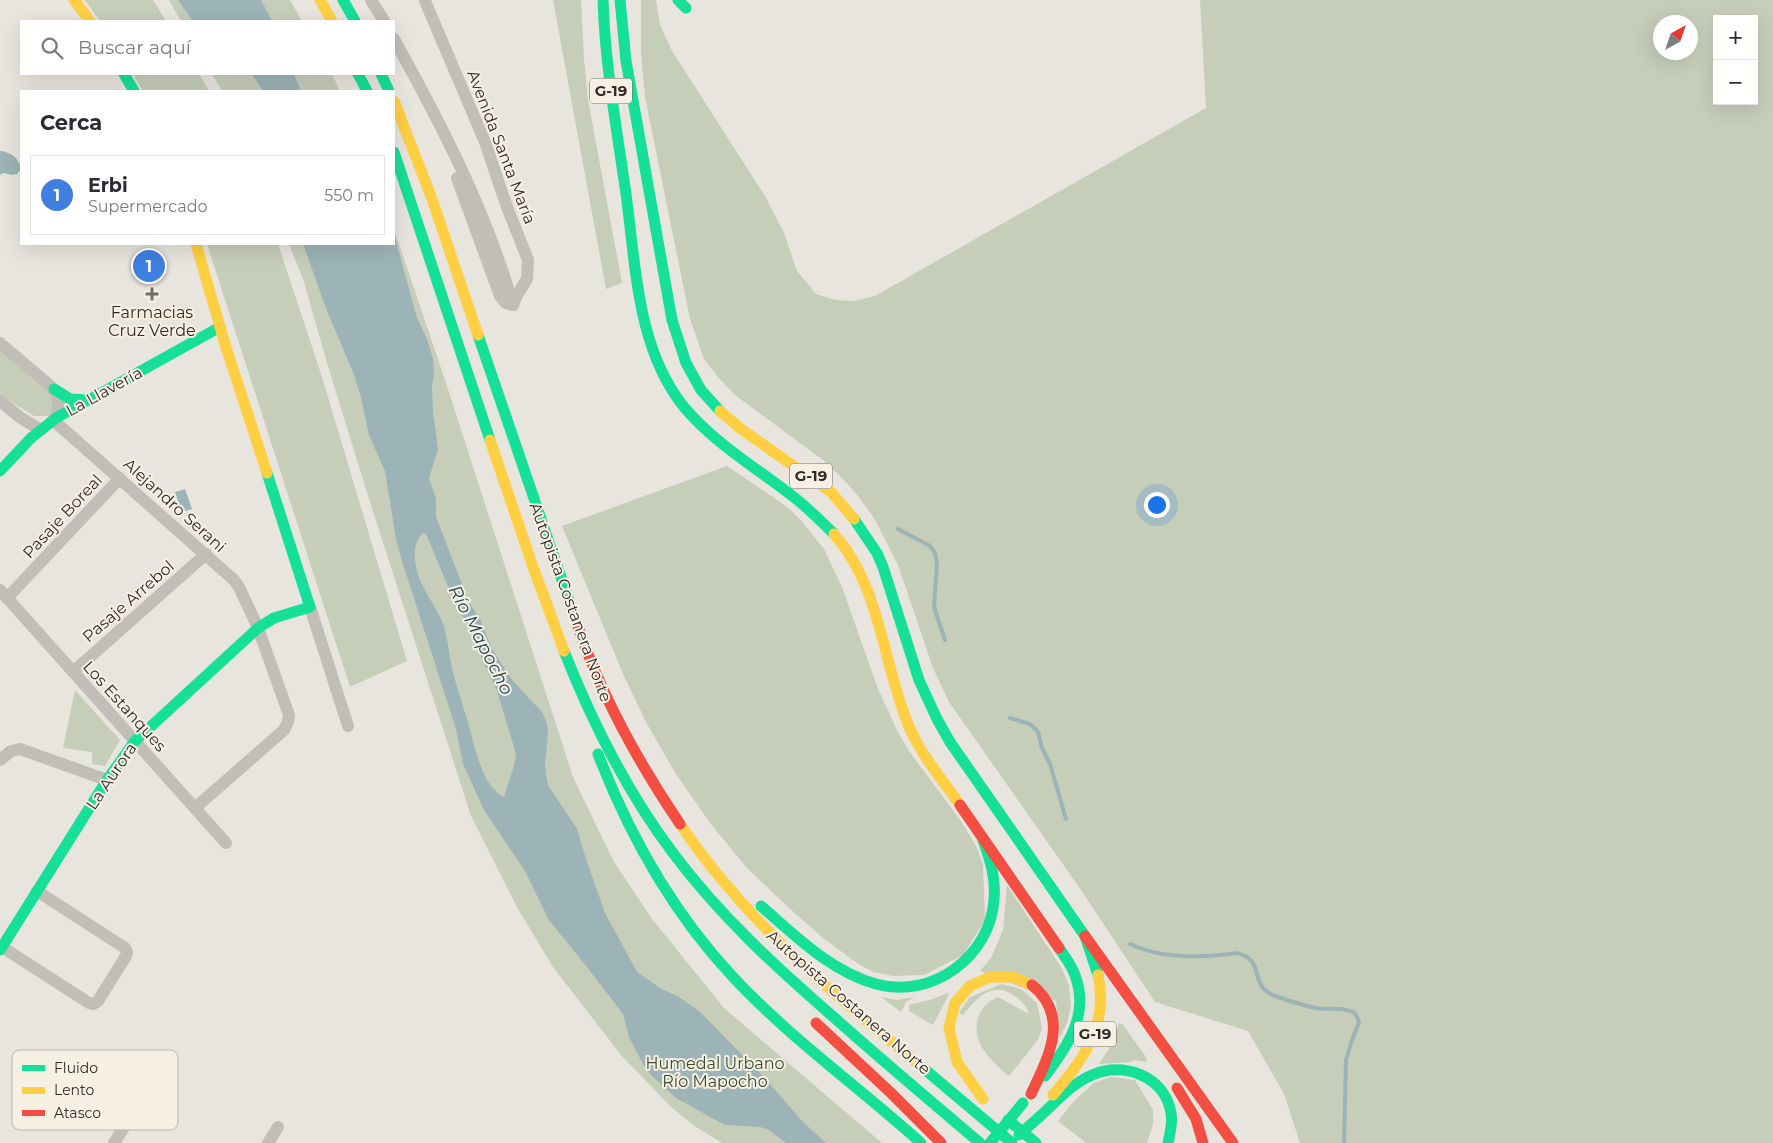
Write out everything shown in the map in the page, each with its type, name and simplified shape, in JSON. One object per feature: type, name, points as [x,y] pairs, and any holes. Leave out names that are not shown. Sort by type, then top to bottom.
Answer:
[{"type":"main road","points":[[74,0],[89,20]]},
{"type":"main road","points":[[320,0],[331,20]]},
{"type":"main road","points":[[343,0],[354,20]]},
{"type":"main road","name":"G-19","points":[[603,0],[606,50],[642,305],[655,357],[669,384],[688,411],[701,425],[718,440],[806,505],[831,529],[852,557],[870,595],[906,719],[928,760],[982,840],[1059,947],[1076,978],[1081,1001],[1075,1032],[1027,1098],[990,1143]]},
{"type":"main road","name":"G-19","points":[[620,0],[626,61],[665,281],[676,336],[686,363],[701,390],[718,409],[741,428],[831,492],[861,527],[883,567],[915,669],[937,719],[950,742],[1085,936],[1095,960],[1101,989],[1101,1008],[1098,1026],[1091,1045],[1037,1117]]},
{"type":"main road","points":[[125,75],[133,90]]},
{"type":"main road","points":[[359,75],[366,90]]},
{"type":"main road","points":[[381,75],[389,90]]},
{"type":"main road","name":"Autopista Costanera Norte","points":[[395,104],[428,190],[552,556],[589,658],[613,713],[652,784],[703,857],[771,935],[836,995],[1015,1140]]},
{"type":"main road","name":"Autopista Costanera Norte","points":[[395,155],[514,511],[573,677],[612,756],[654,826],[710,900],[756,948],[980,1143]]},
{"type":"main road","points":[[196,245],[220,327],[310,607]]},
{"type":"main road","name":"La Llavería","points":[[0,471],[19,450],[55,419],[220,327]]},
{"type":"main road","points":[[54,389],[70,398],[88,400]]},
{"type":"main road","name":"La Aurora","points":[[1,948],[134,740],[258,628],[274,618],[310,607]]},
{"type":"main road","points":[[573,677],[590,734],[625,820],[647,863],[676,908],[718,960],[750,995],[921,1143]]},
{"type":"main road","points":[[654,826],[674,873]]},
{"type":"main road","points":[[703,857],[798,938],[839,969],[864,981],[900,988],[922,985],[943,977],[962,964],[983,939],[991,919],[995,886],[992,863],[982,840]]},
{"type":"main road","points":[[771,935],[843,985]]},
{"type":"main road","points":[[1085,936],[1233,1143]]},
{"type":"main road","points":[[1101,958],[1128,1011],[1155,1053]]},
{"type":"main road","points":[[991,1105],[958,1063],[951,1040],[950,1021],[955,1003],[968,987],[982,978],[995,975],[1024,980],[1037,989],[1050,1008],[1054,1025],[1053,1039],[1047,1060],[1027,1098]]},
{"type":"main road","points":[[810,1017],[941,1143]]},
{"type":"main road","points":[[947,1069],[1036,1142]]},
{"type":"main road","points":[[1015,1140],[1037,1117],[1085,1078],[1110,1069],[1129,1070],[1148,1078],[1156,1084],[1166,1097],[1172,1120],[1171,1135],[1168,1143]]},
{"type":"main road","points":[[1171,1078],[1196,1119],[1203,1143]]},
{"type":"street","points":[[372,0],[383,20]]},
{"type":"street","name":"Avenida Santa María","points":[[395,41],[424,95],[466,198],[500,296],[506,302],[514,305],[517,294],[527,279],[528,260],[507,207],[485,142],[425,2]]},
{"type":"street","points":[[0,343],[54,389],[59,403],[55,419]]},
{"type":"street","points":[[0,401],[21,418],[41,430]]},
{"type":"street","name":"Alejandro Serani","points":[[55,419],[234,580],[258,628],[289,715],[288,722],[284,730],[195,808]]},
{"type":"street","name":"Pasaje Boreal","points":[[3,594],[120,478]]},
{"type":"street","name":"Pasaje Arrebol","points":[[73,672],[206,554]]},
{"type":"street","name":"Los Estanques","points":[[3,594],[226,843]]},
{"type":"street","points":[[310,607],[348,726]]},
{"type":"street","points":[[0,760],[11,751],[20,750],[107,780]]},
{"type":"street","points":[[1,948],[89,1003],[94,1004],[98,1002],[126,956],[125,948],[37,891]]},
{"type":"street","points":[[268,1143],[278,1127]]},
{"type":"street","points":[[114,1143],[122,1130]]},
{"type":"green space","points":[[85,0],[153,0],[165,20],[99,20]]},
{"type":"green space","points":[[169,0],[290,0],[301,20],[180,20]]},
{"type":"green space","points":[[553,0],[581,0],[588,100],[622,283],[606,289]]},
{"type":"green space","points":[[641,0],[656,0],[660,25],[672,51],[765,196],[784,233],[797,271],[816,294],[836,300],[854,301],[875,296],[1206,108],[1200,0],[1773,0],[1773,1143],[1300,1143],[1284,1094],[1248,1031],[1155,1002],[1081,890],[949,702],[933,668],[898,565],[874,518],[858,496],[823,460],[735,395],[704,359],[690,319],[645,97],[641,53]]},
{"type":"green space","points":[[134,75],[200,75],[208,90],[142,90]]},
{"type":"green space","points":[[213,75],[332,75],[340,90],[221,90]]},
{"type":"green space","name":"Humedal Urbano Río Mapocho","points":[[395,232],[446,383],[573,777],[614,862],[652,919],[724,1008],[882,1143],[722,1143],[696,1127],[672,1108],[621,1055],[553,967],[518,909],[471,816],[369,499],[303,279],[289,245],[395,245]]},
{"type":"green space","points":[[207,245],[278,245],[322,377],[407,661],[350,687]]},
{"type":"green space","points":[[0,350],[55,397],[57,409],[49,416],[34,416],[0,395]]},
{"type":"green space","points":[[727,466],[786,506],[799,518],[824,549],[842,587],[878,689],[897,730],[909,751],[961,821],[976,846],[983,864],[985,920],[963,955],[924,975],[893,976],[873,972],[857,963],[823,938],[747,868],[710,823],[676,774],[647,724],[623,674],[562,526]]},
{"type":"green space","points":[[75,690],[120,740],[105,766],[92,764],[92,752],[63,748]]},
{"type":"green space","points":[[1007,885],[1061,967],[1069,985],[1071,1006],[1067,1023],[1060,1038],[1056,1001],[980,971],[991,958],[1003,930]]},
{"type":"green space","points":[[1002,984],[1021,989],[1037,1003],[1042,1028],[1038,1040],[1009,1076],[995,1064],[979,1042],[977,1024],[983,1009],[989,1002],[998,997],[1029,1014],[1024,1004],[1007,992],[992,990],[980,997],[963,1015],[959,1013],[970,997]]},
{"type":"green space","points":[[947,993],[949,994],[933,1025],[909,1011],[909,1005],[933,999]]},
{"type":"green space","points":[[881,997],[897,1000],[915,997],[906,1002],[901,1012]]},
{"type":"green space","points":[[1119,1023],[1123,1025],[1146,1057],[1147,1062],[1135,1060],[1131,1062],[1099,1064],[1112,1044]]},
{"type":"green space","points":[[1111,1077],[1135,1080],[1153,1110],[1153,1124],[1147,1143],[1086,1143],[1058,1121],[1074,1101],[1094,1083]]},
{"type":"water","points":[[178,0],[261,0],[271,20],[192,20]]},
{"type":"water","points":[[253,75],[294,75],[301,90],[262,90]]},
{"type":"water","points":[[0,151],[11,154],[20,165],[20,170],[17,174],[3,173],[0,175]]},
{"type":"water","name":"Río Mapocho","points":[[395,238],[417,318],[427,339],[433,359],[433,412],[438,449],[429,478],[436,499],[436,517],[469,602],[480,619],[492,649],[512,680],[542,712],[547,723],[548,735],[545,763],[548,785],[577,829],[605,913],[637,972],[699,1011],[763,1076],[803,1122],[826,1143],[786,1143],[769,1130],[760,1127],[725,1125],[676,1098],[650,1074],[629,1037],[623,1014],[549,920],[525,871],[484,810],[463,764],[456,729],[396,539],[385,471],[369,435],[361,397],[353,372],[327,311],[303,245],[395,245]],"holes":[[[424,533],[427,536],[446,582],[474,638],[497,691],[514,747],[516,755],[514,766],[504,797],[489,784],[479,762],[454,675],[444,626],[416,569],[415,548],[419,538]]]},
{"type":"water","points":[[185,489],[192,509],[182,512],[175,492]]},
{"type":"waterway","points":[[898,529],[930,546],[935,553],[937,564],[934,607],[945,640]]},
{"type":"waterway","points":[[1010,718],[1030,724],[1038,732],[1042,748],[1050,764],[1066,819]]},
{"type":"waterway","points":[[1130,944],[1142,949],[1169,955],[1210,956],[1236,953],[1246,956],[1252,961],[1259,981],[1268,993],[1315,1008],[1341,1009],[1355,1014],[1359,1022],[1346,1060],[1344,1143]]},
{"type":"traffic: fast","points":[[343,0],[354,20]]},
{"type":"traffic: fast","points":[[603,0],[608,71],[640,302],[656,357],[668,383],[684,407],[709,433],[800,502],[834,534]]},
{"type":"traffic: fast","points":[[620,0],[626,61],[672,320],[686,363],[701,390],[720,411]]},
{"type":"traffic: fast","points":[[678,0],[686,8]]},
{"type":"traffic: fast","points":[[125,75],[133,90]]},
{"type":"traffic: fast","points":[[359,75],[366,90]]},
{"type":"traffic: fast","points":[[381,75],[389,90]]},
{"type":"traffic: fast","points":[[395,155],[490,440]]},
{"type":"traffic: fast","points":[[0,471],[31,438],[56,418],[220,327]]},
{"type":"traffic: fast","points":[[478,335],[577,624]]},
{"type":"traffic: fast","points":[[54,389],[70,399],[88,400]]},
{"type":"traffic: fast","points":[[0,950],[107,780],[135,741],[258,628],[274,618],[310,607],[267,473]]},
{"type":"traffic: fast","points":[[854,519],[877,553],[883,567],[919,680],[937,719],[950,742],[1085,936],[1098,975]]},
{"type":"traffic: fast","points":[[564,651],[586,704],[626,781],[656,830],[691,876],[730,920],[793,981],[980,1143]]},
{"type":"traffic: fast","points":[[598,754],[610,785],[639,844],[672,900],[711,952],[733,977],[801,1042],[921,1143]]},
{"type":"traffic: fast","points":[[761,906],[814,951],[844,971],[876,984],[897,987],[918,985],[937,979],[955,969],[970,955],[982,939],[990,920],[994,899],[992,869],[983,840]]},
{"type":"traffic: fast","points":[[1045,1076],[1061,1054],[1074,1030],[1080,1005],[1075,974],[1059,948]]},
{"type":"traffic: fast","points":[[916,1062],[1012,1143]]},
{"type":"traffic: fast","points":[[1038,1118],[1084,1079],[1104,1071],[1129,1071],[1152,1081],[1167,1100],[1172,1120],[1168,1143]]},
{"type":"traffic: fast","points":[[990,1143],[1023,1103]]},
{"type":"traffic: fast","points":[[1019,1135],[1038,1118]]},
{"type":"traffic: fast","points":[[1008,1120],[1036,1143]]},
{"type":"traffic: slow","points":[[74,0],[89,20]]},
{"type":"traffic: slow","points":[[320,0],[331,20]]},
{"type":"traffic: slow","points":[[395,104],[432,199],[478,335]]},
{"type":"traffic: slow","points":[[196,245],[225,344],[267,473]]},
{"type":"traffic: slow","points":[[720,411],[741,429],[831,492],[854,519]]},
{"type":"traffic: slow","points":[[490,440],[564,651]]},
{"type":"traffic: slow","points":[[834,534],[850,555],[862,577],[879,625],[899,700],[913,735],[925,756],[960,805]]},
{"type":"traffic: slow","points":[[680,824],[705,859],[732,891],[789,952],[851,1008],[916,1062]]},
{"type":"traffic: slow","points":[[1053,1095],[1084,1054],[1097,1026],[1100,1010],[1098,975]]},
{"type":"traffic: slow","points":[[983,1099],[957,1062],[949,1028],[955,1003],[970,986],[990,977],[1013,977],[1032,985]]},
{"type":"traffic: jam","points":[[577,624],[609,702],[635,752],[680,824]]},
{"type":"traffic: jam","points":[[960,805],[1059,948]]},
{"type":"traffic: jam","points":[[1085,936],[1233,1143]]},
{"type":"traffic: jam","points":[[1031,1094],[1049,1052],[1053,1024],[1051,1010],[1044,997],[1032,985]]},
{"type":"traffic: jam","points":[[816,1023],[941,1143]]},
{"type":"traffic: jam","points":[[1177,1088],[1196,1119],[1203,1143]]},
{"type":"place","name":"Erbi","points":[[149,266]]},
{"type":"place","name":"Farmacias Cruz Verde","points":[[152,294]]}]
